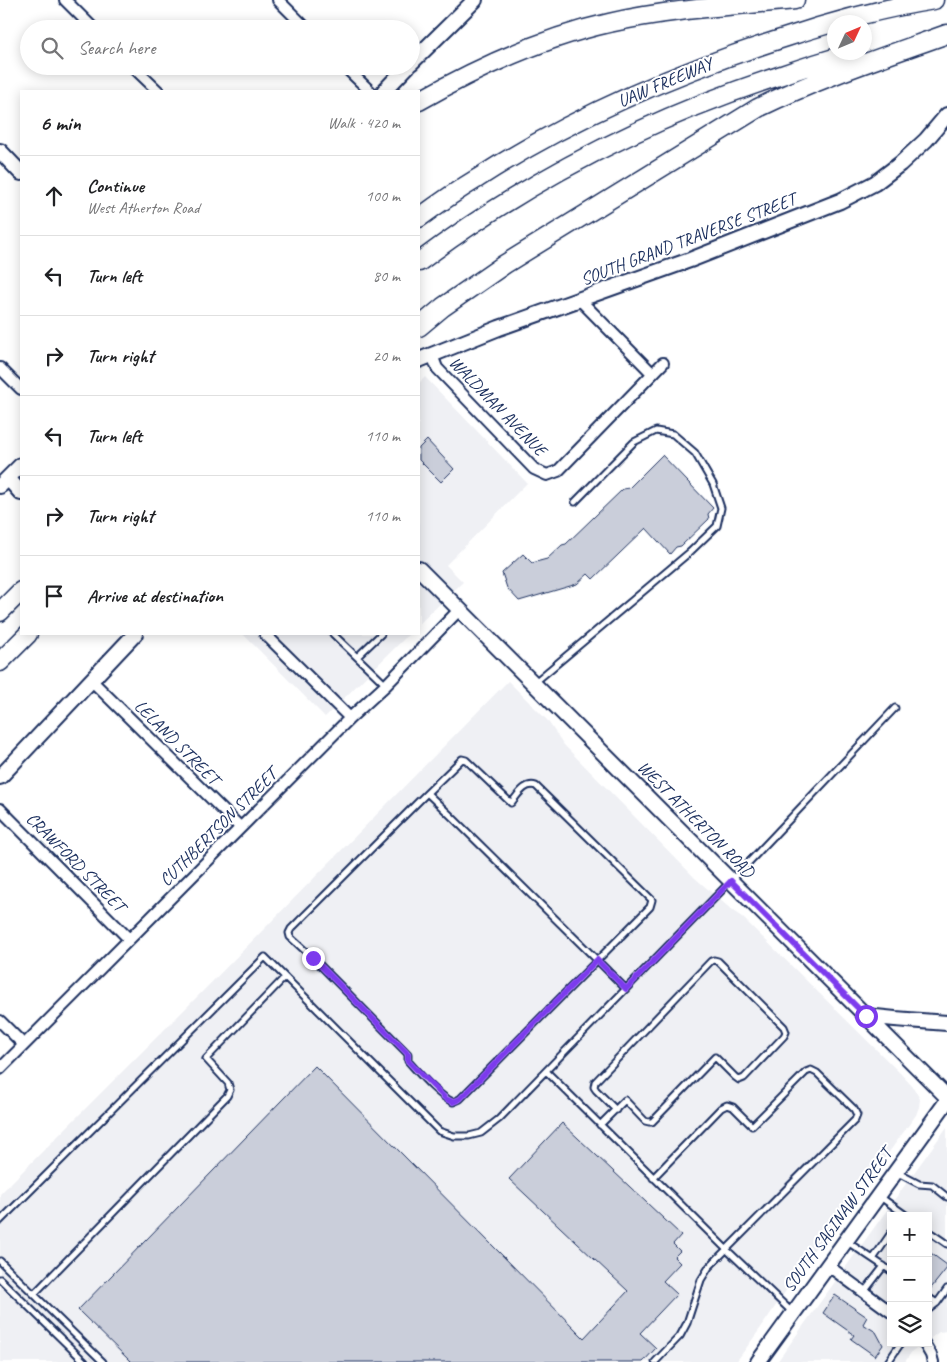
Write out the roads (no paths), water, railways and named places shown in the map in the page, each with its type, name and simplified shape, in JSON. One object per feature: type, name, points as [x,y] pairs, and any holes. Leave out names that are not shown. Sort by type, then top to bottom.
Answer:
[{"type":"highway","points":[[420,100],[466,75],[514,54],[561,36],[608,23],[664,13],[795,0]]},
{"type":"highway","name":"UAW FREEWAY","points":[[420,217],[479,177],[518,154],[599,111],[661,82],[746,50],[822,26],[883,10],[934,0]]},
{"type":"highway","points":[[872,48],[947,34]]},
{"type":"highway","points":[[420,326],[443,306],[505,264],[758,108],[832,75],[947,34]]},
{"type":"highway","name":"UAW FREEWAY","points":[[420,261],[456,234],[528,190],[622,139],[741,88],[828,60]]},
{"type":"highway","points":[[0,612],[20,591]]},
{"type":"highway","points":[[0,662],[27,635]]},
{"type":"main road","points":[[420,54],[475,0]]},
{"type":"main road","points":[[385,90],[399,75]]},
{"type":"main road","name":"SOUTH GRAND TRAVERSE STREET","points":[[425,357],[499,328],[690,260],[840,201],[875,183],[900,164],[926,140],[947,115]]},
{"type":"main road","points":[[0,151],[20,172]]},
{"type":"main road","points":[[20,466],[4,482],[20,492]]},
{"type":"main road","name":"WEST ATHERTON ROAD","points":[[420,570],[947,1097]]},
{"type":"main road","points":[[0,777],[134,635]]},
{"type":"main road","points":[[866,1016],[947,1023]]},
{"type":"main road","name":"SOUTH SAGINAW STREET","points":[[758,1362],[947,1101]]},
{"type":"street","points":[[65,0],[85,20]]},
{"type":"street","points":[[278,0],[298,20]]},
{"type":"street","points":[[141,75],[157,90]]},
{"type":"street","points":[[353,75],[369,90]]},
{"type":"street","points":[[580,300],[652,373],[662,363]]},
{"type":"street","name":"WALDMAN AVENUE","points":[[425,357],[534,469],[547,475],[558,471],[652,373]]},
{"type":"street","points":[[0,368],[20,388]]},
{"type":"street","name":"CUTHBERTSON STREET","points":[[0,1068],[350,718],[386,685],[460,609]]},
{"type":"street","points":[[266,635],[350,718]]},
{"type":"street","name":"LELAND STREET","points":[[91,680],[240,828]]},
{"type":"street","name":"CRAWFORD STREET","points":[[0,809],[129,939]]},
{"type":"street","points":[[0,1022],[24,1045]]},
{"type":"street","points":[[827,1265],[887,1308]]},
{"type":"street","points":[[926,1347],[933,1362]]},
{"type":"lane","points":[[534,684],[690,552],[717,526],[721,508],[714,484],[695,453],[673,434],[656,431],[634,442],[575,502]]},
{"type":"lane","points":[[334,635],[386,685]]},
{"type":"lane","points":[[357,657],[380,635]]},
{"type":"lane","points":[[0,1221],[265,957],[439,1131],[454,1136],[470,1136],[481,1133],[499,1119],[626,989],[895,708]]},
{"type":"lane","points":[[462,759],[466,760],[510,803],[526,786],[531,784],[536,786],[652,900],[650,907],[460,1099],[453,1102],[446,1099],[428,1082],[408,1061],[408,1054],[290,937],[289,933],[427,793],[462,759]]},
{"type":"lane","points":[[427,793],[626,989]]},
{"type":"lane","points":[[600,1125],[616,1110],[625,1100],[645,1121],[652,1122],[715,1057],[739,1080],[744,1078],[784,1036],[786,1032],[784,1027],[718,961],[711,961],[594,1082],[596,1090],[616,1110]]},
{"type":"lane","points":[[34,1294],[227,1096],[230,1090],[228,1083],[206,1059],[285,976]]},
{"type":"lane","points":[[654,1178],[721,1108],[727,1105],[733,1107],[752,1126],[806,1072],[811,1070],[854,1109],[857,1115],[855,1120],[709,1267],[701,1280],[687,1323],[680,1336],[655,1362]]},
{"type":"lane","points":[[546,1071],[793,1313]]},
{"type":"lane","points":[[895,1171],[919,1184],[932,1185],[947,1197]]},
{"type":"lane","points":[[879,1196],[901,1212]]},
{"type":"lane","points":[[932,1234],[947,1244]]},
{"type":"lane","points":[[874,1259],[887,1239]]},
{"type":"lane","points":[[845,1241],[887,1268]]},
{"type":"lane","points":[[0,1261],[102,1362]]},
{"type":"lane","points":[[864,1292],[884,1266]]},
{"type":"lane","points":[[0,1279],[85,1362]]},
{"type":"lane","points":[[932,1307],[937,1304],[947,1290]]},
{"type":"lane","points":[[932,1300],[937,1304]]},
{"type":"lane","points":[[888,1362],[898,1347]]}]
